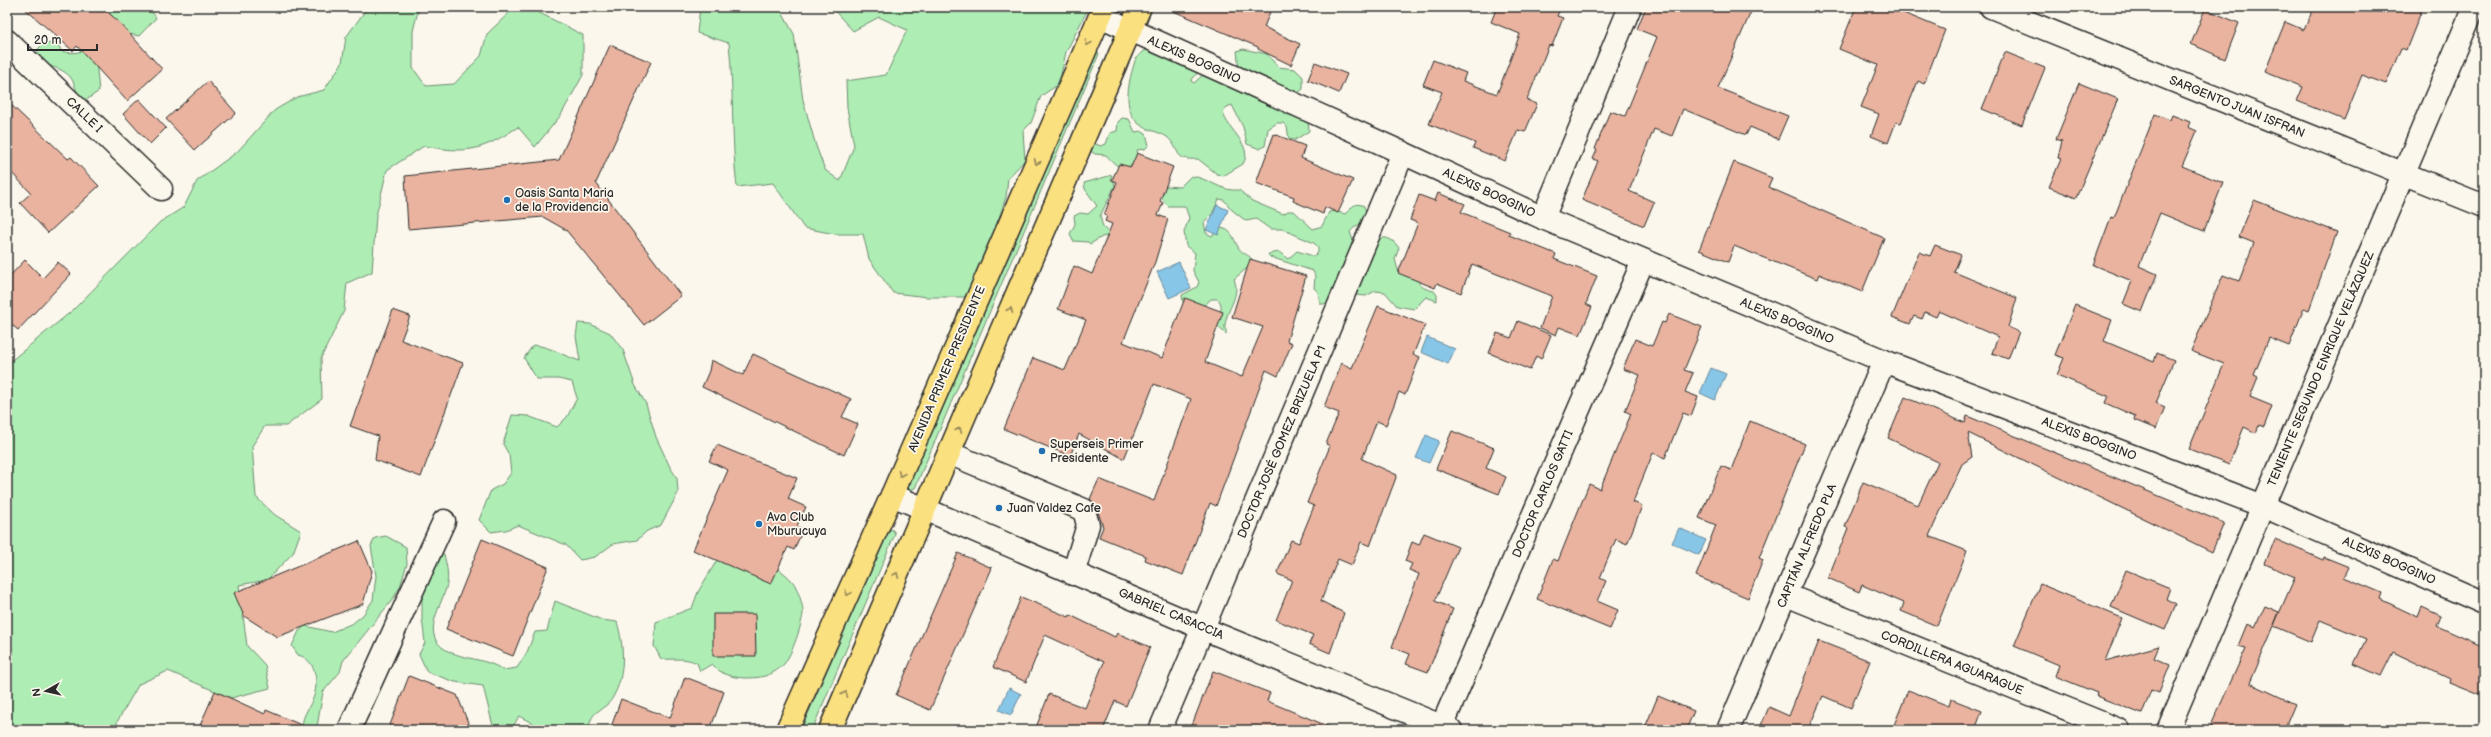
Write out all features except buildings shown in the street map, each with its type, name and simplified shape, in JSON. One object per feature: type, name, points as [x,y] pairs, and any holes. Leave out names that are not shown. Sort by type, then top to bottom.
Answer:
[{"type":"main road","points":[[830,730],[1140,7]]},
{"type":"main road","name":"AVENIDA PRIMER PRESIDENTE","points":[[787,730],[892,495],[1102,12]]},
{"type":"street","points":[[1543,218],[1630,7]]},
{"type":"street","name":"SARGENTO JUAN ISFRAN","points":[[1991,7],[2484,206]]},
{"type":"street","name":"TENIENTE SEGUNDO ENRIQUE VELÁZQUEZ","points":[[2168,730],[2474,7]]},
{"type":"street","name":"ALEXIS BOGGINO","points":[[1102,12],[1130,31],[1403,153],[1543,218],[1643,261],[1884,361],[2263,506],[2484,603]]},
{"type":"street","name":"CALLE I","points":[[7,41],[160,189]]},
{"type":"street","name":"DOCTOR JOSÉ GOMEZ BRIZUELA P1","points":[[1160,730],[1204,629],[1403,153]]},
{"type":"street","name":"DOCTOR CARLOS GATTI","points":[[1447,728],[1643,261]]},
{"type":"street","name":"CAPITÁN ALFREDO PLA","points":[[1728,730],[1884,361]]},
{"type":"street","points":[[949,453],[1084,510],[1088,525],[1073,574]]},
{"type":"street","name":"GABRIEL CASACCIA","points":[[892,495],[924,511],[1204,629],[1447,728]]},
{"type":"street","points":[[349,730],[444,521]]},
{"type":"street","name":"CORDILLERA AGUARAGUE","points":[[1786,595],[2119,730]]},
{"type":"green space","points":[[114,7],[144,7],[153,13],[156,18],[139,36],[124,33],[96,60],[99,91],[85,101],[77,91],[71,78],[62,70],[44,62],[37,50],[43,44],[58,43],[61,51],[70,53],[84,50],[95,42]]},
{"type":"green space","points":[[368,7],[419,7],[413,31],[413,68],[426,86],[454,84],[481,56],[487,34],[515,7],[528,7],[583,35],[583,75],[561,115],[535,147],[518,127],[484,146],[464,150],[452,150],[424,146],[387,170],[376,216],[372,272],[347,283],[344,311],[321,358],[322,399],[286,426],[265,426],[252,446],[256,497],[275,515],[301,531],[293,553],[267,580],[239,585],[247,646],[265,665],[270,688],[231,698],[168,671],[139,684],[117,722],[119,730],[7,730],[7,364],[73,310],[160,222],[184,207],[197,181],[237,152],[275,110],[297,97],[324,90],[342,63],[346,37]]},
{"type":"green space","points":[[700,7],[779,7],[794,34],[803,100],[816,146],[825,170],[840,181],[854,146],[847,108],[846,81],[886,75],[907,30],[879,17],[853,31],[831,7],[1089,7],[1066,52],[1059,84],[1041,96],[1031,123],[1023,131],[1025,160],[1008,178],[1006,197],[978,282],[965,297],[928,297],[893,293],[869,259],[863,234],[835,234],[804,228],[773,183],[737,187],[729,43],[697,33]]},
{"type":"green space","points":[[1095,48],[1099,54],[915,488],[910,490],[905,485]]},
{"type":"green space","points":[[1147,48],[1202,67],[1191,81],[1194,83],[1207,71],[1239,69],[1237,51],[1243,49],[1267,54],[1278,67],[1295,69],[1303,77],[1303,89],[1294,96],[1285,87],[1279,88],[1285,114],[1308,120],[1309,131],[1295,140],[1289,139],[1287,127],[1283,123],[1277,123],[1268,129],[1265,146],[1260,149],[1247,144],[1243,127],[1232,105],[1227,107],[1223,113],[1243,144],[1246,157],[1243,164],[1223,176],[1217,174],[1198,159],[1184,158],[1178,154],[1175,146],[1167,137],[1139,124],[1133,118],[1130,110],[1128,94],[1133,69],[1138,56]]},
{"type":"green space","points":[[1122,118],[1129,119],[1135,132],[1141,131],[1146,134],[1149,145],[1145,149],[1137,150],[1138,158],[1129,167],[1125,168],[1118,166],[1106,155],[1095,154],[1089,150],[1093,143],[1101,146],[1106,144],[1110,133],[1117,131],[1118,122]]},
{"type":"green space","points":[[1112,175],[1111,180],[1114,181],[1115,186],[1100,216],[1103,227],[1111,235],[1102,237],[1090,244],[1088,242],[1073,241],[1070,234],[1075,224],[1074,216],[1080,213],[1088,214],[1097,206],[1085,189],[1084,183]]},
{"type":"green space","points":[[1191,176],[1204,179],[1226,189],[1239,190],[1252,201],[1283,214],[1288,211],[1294,211],[1313,229],[1322,226],[1329,212],[1334,211],[1345,214],[1355,205],[1358,204],[1364,206],[1366,212],[1365,219],[1350,232],[1354,243],[1364,245],[1374,240],[1383,238],[1391,240],[1399,248],[1395,259],[1398,270],[1416,273],[1421,286],[1434,291],[1437,295],[1437,301],[1426,297],[1414,309],[1397,306],[1385,292],[1375,291],[1366,296],[1355,295],[1341,278],[1336,281],[1335,293],[1331,300],[1325,304],[1320,304],[1318,292],[1314,288],[1315,276],[1313,271],[1270,257],[1268,254],[1279,252],[1288,259],[1297,251],[1313,256],[1318,253],[1318,247],[1314,243],[1282,229],[1270,229],[1256,219],[1246,221],[1232,210],[1224,200],[1219,199],[1212,214],[1204,222],[1206,233],[1212,236],[1220,228],[1227,230],[1232,234],[1240,250],[1253,261],[1253,269],[1246,269],[1234,279],[1236,291],[1226,319],[1226,334],[1217,326],[1221,309],[1218,299],[1211,299],[1203,307],[1187,305],[1183,302],[1182,295],[1197,287],[1199,282],[1193,271],[1195,253],[1186,246],[1184,232],[1189,218],[1185,206],[1168,206],[1163,199],[1162,192],[1165,186],[1180,187]]},
{"type":"green space","points":[[578,323],[590,324],[610,333],[623,350],[635,385],[646,404],[656,437],[670,467],[677,478],[678,493],[661,525],[647,531],[637,540],[613,544],[595,557],[580,560],[566,545],[518,525],[506,530],[491,532],[479,520],[491,490],[503,484],[511,473],[509,455],[503,444],[512,415],[528,416],[557,427],[567,417],[577,398],[572,382],[558,379],[537,379],[524,358],[533,345],[551,349],[580,361],[576,336]]},
{"type":"green space","points":[[888,529],[893,530],[895,534],[812,730],[801,730]]},
{"type":"green space","points":[[386,536],[406,547],[407,564],[400,587],[393,599],[343,661],[340,672],[323,692],[317,727],[302,726],[305,714],[314,696],[316,677],[312,666],[304,657],[298,655],[292,646],[299,631],[305,626],[332,632],[353,623],[363,615],[373,600],[376,576],[371,546],[375,538]]},
{"type":"green space","points":[[428,552],[444,554],[448,580],[435,619],[433,628],[434,636],[438,643],[446,650],[460,656],[489,663],[503,670],[517,668],[527,652],[535,632],[547,631],[555,601],[602,620],[617,622],[622,650],[622,670],[620,679],[610,702],[592,718],[589,730],[545,730],[519,716],[511,730],[494,730],[483,686],[455,682],[427,672],[419,654],[425,643],[422,618],[422,590]]},
{"type":"green space","points":[[756,555],[776,567],[793,582],[801,602],[803,614],[800,627],[792,650],[785,663],[768,675],[745,678],[727,675],[719,671],[712,664],[700,671],[697,663],[693,661],[684,659],[661,659],[654,646],[656,622],[692,608],[698,592],[717,560]]},
{"type":"water","points":[[1217,205],[1228,210],[1218,235],[1206,230]]},
{"type":"water","points":[[1179,262],[1191,288],[1169,298],[1157,272]]},
{"type":"water","points":[[1427,337],[1455,349],[1448,364],[1421,352]]},
{"type":"water","points":[[1711,368],[1726,374],[1715,400],[1700,393]]},
{"type":"water","points":[[1426,435],[1439,441],[1429,463],[1416,458]]},
{"type":"water","points":[[1679,528],[1706,540],[1699,555],[1672,543]]},
{"type":"water","points":[[1009,688],[1021,694],[1011,715],[999,710]]},
{"type":"place","name":"Oasis Santa Maria de la Providencia","points":[[507,200]]},
{"type":"place","name":"Superseis Primer Presidente","points":[[1042,451]]},
{"type":"place","name":"Juan Valdez Cafe","points":[[999,508]]},
{"type":"place","name":"Ava Club Mburucuya","points":[[759,524]]}]
